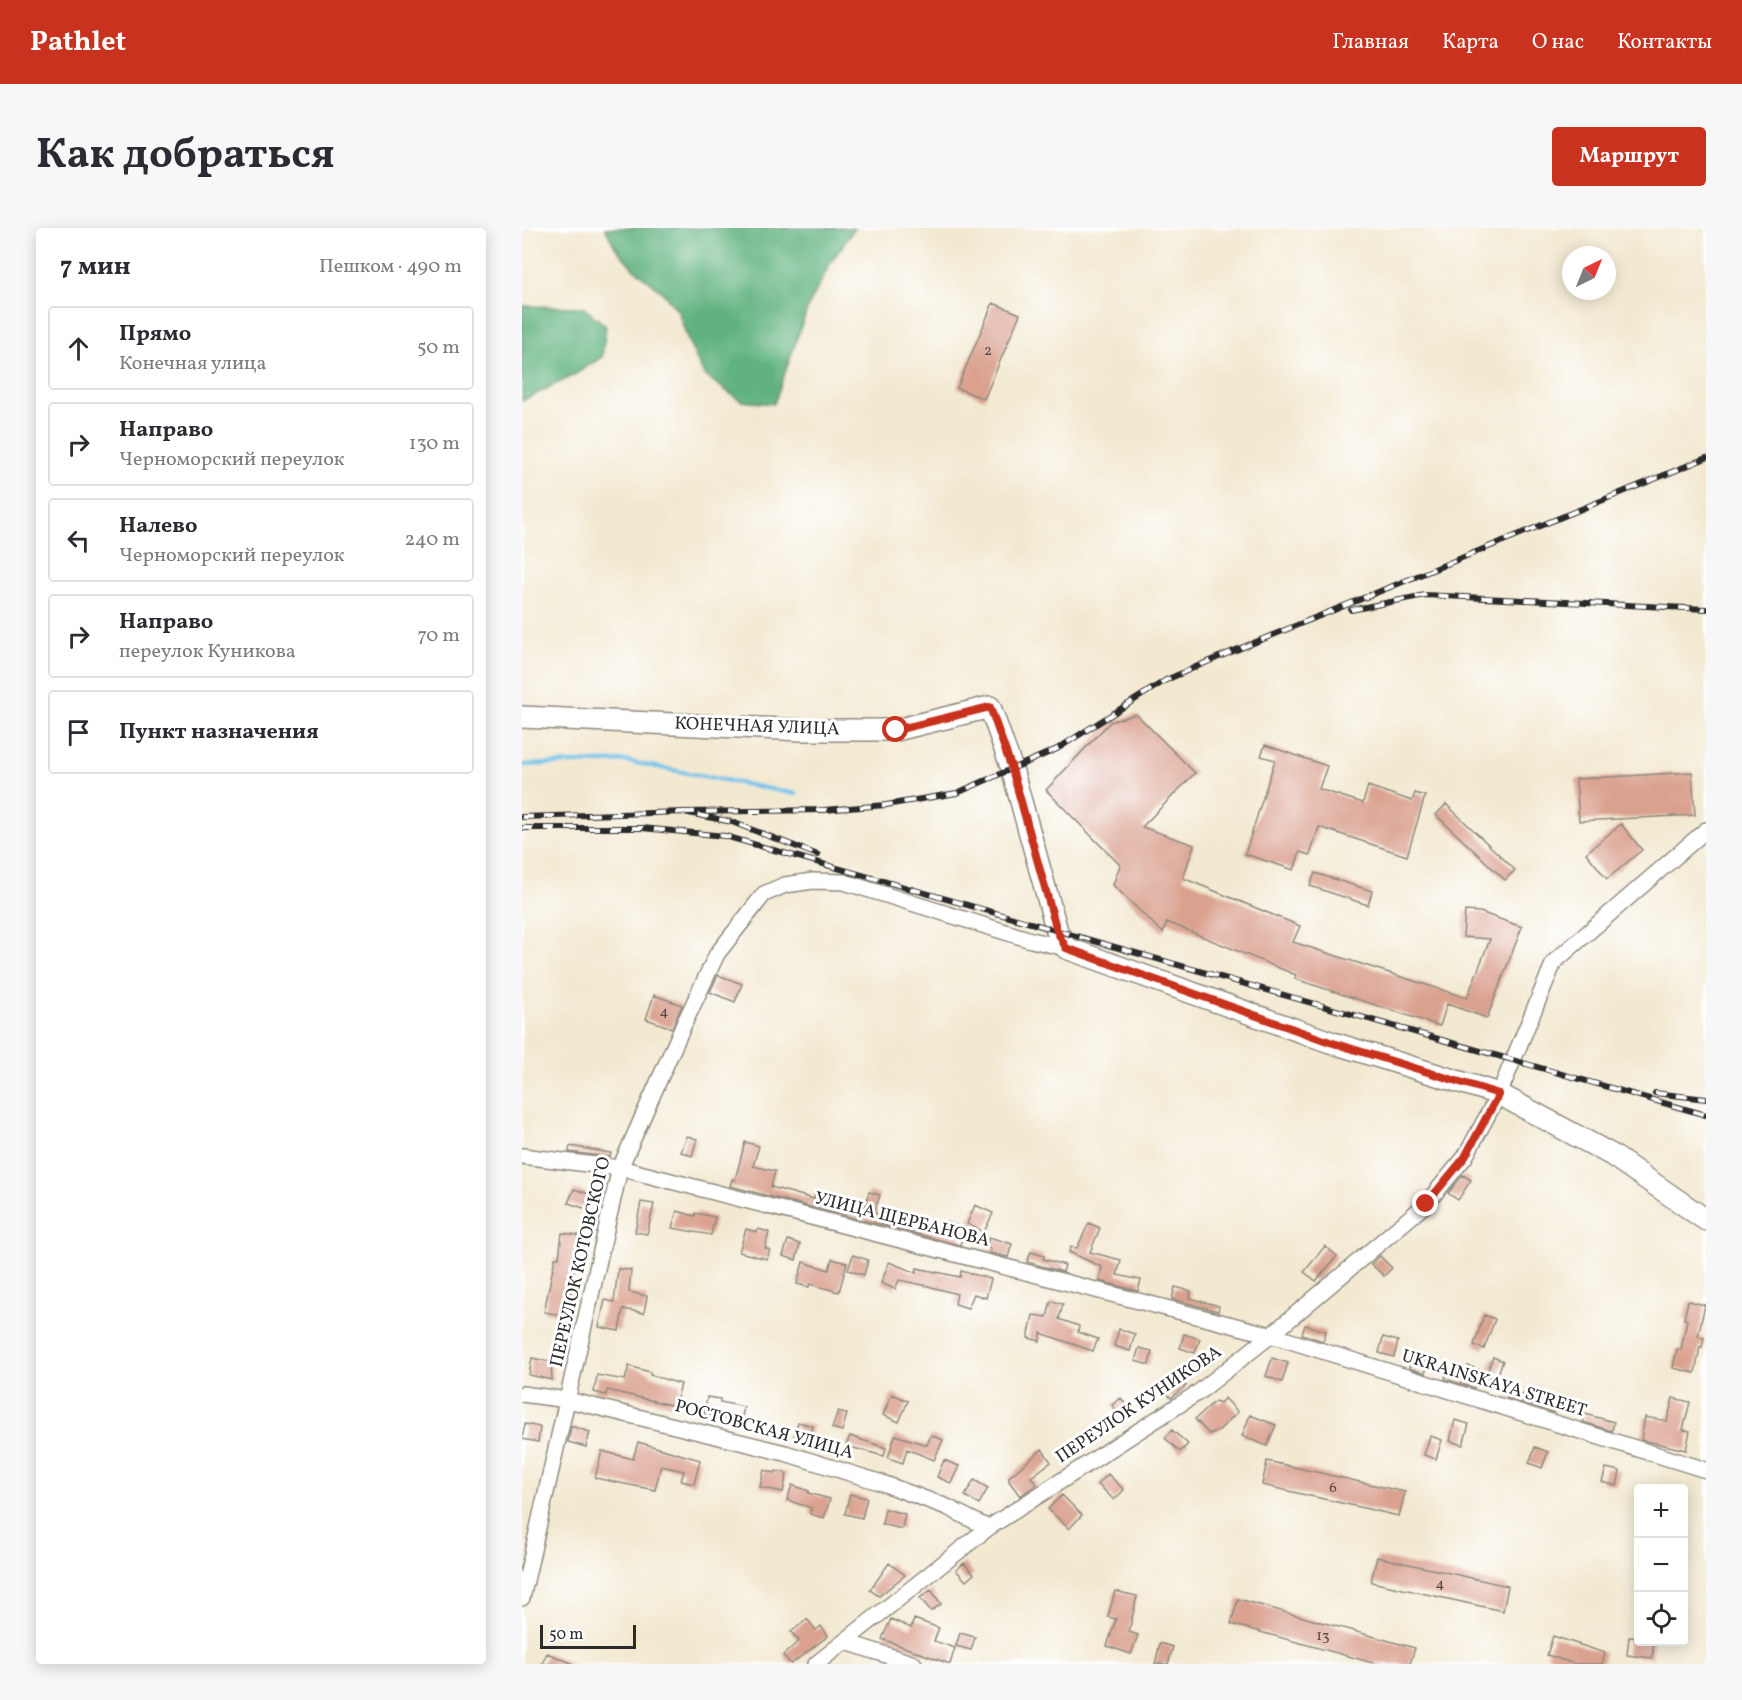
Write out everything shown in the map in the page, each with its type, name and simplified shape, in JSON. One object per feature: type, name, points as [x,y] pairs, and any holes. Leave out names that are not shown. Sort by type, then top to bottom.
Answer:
[{"type":"street","name":"КОНЕЧНАЯ УЛИЦА","points":[[522,717],[802,730],[896,730],[990,707],[1012,769],[1057,931],[1066,948]]},
{"type":"street","name":"ПЕРЕУЛОК КУНИКОВА","points":[[816,1664],[988,1528],[1199,1392],[1271,1335],[1426,1204],[1465,1157],[1499,1094],[1554,962],[1706,830]]},
{"type":"street","name":"ПЕРЕУЛОК КОТОВСКОГО","points":[[522,1598],[620,1168],[717,954],[764,894],[785,885],[813,881],[844,882],[1031,940],[1066,948]]},
{"type":"street","points":[[1066,948],[1330,1042],[1499,1094],[1612,1155],[1706,1220]]},
{"type":"street","name":"УЛИЦА ЩЕРБАНОВА","points":[[522,1156],[620,1168],[1271,1335]]},
{"type":"street","name":"UKRAINSKAYA STREET","points":[[1271,1335],[1706,1470]]},
{"type":"street","name":"РОСТОВСКАЯ УЛИЦА","points":[[522,1394],[568,1400],[785,1453],[882,1483],[948,1507],[988,1528]]},
{"type":"street","points":[[846,1642],[914,1664]]},
{"type":"green space","points":[[605,228],[855,228],[831,262],[808,307],[774,404],[741,401],[704,375],[689,343],[678,311],[663,293],[633,268],[615,247]]},
{"type":"green space","points":[[522,306],[583,307],[606,326],[602,357],[574,375],[522,401]]},
{"type":"building","points":[[993,303],[1020,314],[984,399],[957,388]]},
{"type":"building","points":[[1136,714],[1195,773],[1142,827],[1194,845],[1183,878],[1300,926],[1293,942],[1467,998],[1490,939],[1463,937],[1465,911],[1480,912],[1522,927],[1487,1018],[1447,1004],[1440,1026],[1295,979],[1296,975],[1167,922],[1163,933],[1113,885],[1120,865],[1046,790],[1110,722]]},
{"type":"building","points":[[1265,745],[1327,766],[1319,789],[1363,803],[1368,786],[1412,801],[1415,793],[1425,796],[1407,856],[1319,827],[1310,855],[1300,852],[1294,870],[1245,854],[1275,760],[1261,756]]},
{"type":"building","points":[[1692,772],[1695,815],[1579,821],[1576,779]]},
{"type":"building","points":[[1446,804],[1515,870],[1505,880],[1436,815]]},
{"type":"building","points":[[1621,824],[1642,850],[1607,879],[1586,853]]},
{"type":"building","points":[[1315,873],[1372,891],[1368,905],[1310,886]]},
{"type":"building","points":[[718,975],[742,984],[735,1002],[710,992]]},
{"type":"building","points":[[654,995],[682,1005],[672,1028],[646,1019]]},
{"type":"building","points":[[687,1136],[697,1139],[692,1156],[681,1152]]},
{"type":"building","points":[[745,1142],[759,1146],[753,1166],[775,1171],[771,1187],[814,1199],[815,1194],[864,1209],[869,1192],[880,1195],[874,1213],[945,1228],[946,1222],[965,1229],[960,1245],[730,1186],[732,1179],[735,1180]]},
{"type":"building","points":[[570,1146],[611,1153],[610,1157],[569,1152]]},
{"type":"building","points":[[1463,1175],[1471,1180],[1458,1200],[1448,1193]]},
{"type":"building","points":[[574,1189],[592,1195],[587,1209],[568,1203]]},
{"type":"building","points":[[641,1202],[654,1204],[647,1234],[635,1232]]},
{"type":"building","points":[[975,1205],[993,1213],[984,1232],[967,1224]]},
{"type":"building","points":[[677,1211],[695,1216],[696,1213],[715,1217],[711,1235],[672,1228]]},
{"type":"building","points":[[1089,1223],[1100,1228],[1090,1252],[1121,1260],[1117,1275],[1141,1280],[1138,1291],[1099,1281],[1102,1267],[1069,1252],[1071,1247],[1077,1248]]},
{"type":"building","points":[[746,1229],[769,1232],[765,1248],[770,1250],[767,1259],[739,1252]]},
{"type":"building","points":[[562,1233],[578,1235],[576,1261],[566,1316],[544,1312],[555,1258],[559,1258]]},
{"type":"building","points":[[989,1237],[1012,1244],[1008,1257],[990,1253],[991,1249],[986,1247]]},
{"type":"building","points":[[788,1240],[800,1244],[796,1260],[783,1256]]},
{"type":"building","points":[[1325,1246],[1337,1256],[1316,1281],[1304,1272]]},
{"type":"building","points":[[1031,1252],[1044,1256],[1043,1259],[1065,1265],[1063,1272],[1027,1262]]},
{"type":"building","points":[[853,1255],[868,1260],[864,1275],[848,1270]]},
{"type":"building","points":[[1380,1256],[1392,1268],[1384,1276],[1371,1264]]},
{"type":"building","points":[[832,1259],[847,1263],[839,1292],[810,1284],[809,1287],[797,1284],[803,1262],[829,1270]]},
{"type":"building","points":[[889,1262],[916,1273],[917,1268],[960,1277],[961,1271],[991,1279],[986,1298],[974,1294],[968,1308],[955,1304],[957,1294],[928,1286],[899,1280],[895,1289],[881,1283]]},
{"type":"building","points":[[618,1269],[631,1270],[629,1292],[647,1296],[644,1313],[623,1309],[619,1331],[599,1327],[605,1300],[614,1302]]},
{"type":"building","points":[[1175,1287],[1191,1291],[1190,1298],[1219,1306],[1218,1311],[1172,1299]]},
{"type":"building","points":[[1051,1301],[1063,1304],[1059,1319],[1079,1326],[1078,1332],[1098,1339],[1093,1351],[1041,1333],[1040,1341],[1028,1338],[1033,1315],[1047,1317]]},
{"type":"building","points":[[1688,1301],[1705,1305],[1698,1336],[1704,1338],[1695,1373],[1673,1368],[1677,1349],[1681,1350]]},
{"type":"building","points":[[1484,1315],[1495,1319],[1484,1349],[1474,1345]]},
{"type":"building","points":[[1305,1325],[1326,1331],[1323,1341],[1302,1334]]},
{"type":"building","points":[[1119,1329],[1135,1334],[1130,1351],[1114,1346]]},
{"type":"building","points":[[1184,1334],[1200,1339],[1195,1353],[1180,1348]]},
{"type":"building","points":[[1383,1337],[1398,1341],[1394,1357],[1379,1353]]},
{"type":"building","points":[[1139,1348],[1152,1351],[1149,1365],[1135,1361]]},
{"type":"building","points":[[1414,1355],[1430,1361],[1425,1373],[1409,1368]]},
{"type":"building","points":[[1493,1357],[1503,1361],[1496,1379],[1486,1375]]},
{"type":"building","points":[[532,1358],[551,1362],[552,1380],[529,1375]]},
{"type":"building","points":[[1272,1358],[1288,1363],[1282,1382],[1266,1376]]},
{"type":"building","points":[[629,1366],[681,1384],[675,1406],[607,1390],[606,1395],[594,1392],[597,1375],[625,1380]]},
{"type":"building","points":[[1468,1366],[1480,1370],[1474,1388],[1445,1379],[1446,1375],[1463,1380]]},
{"type":"building","points":[[1175,1373],[1186,1386],[1171,1398],[1160,1385]]},
{"type":"building","points":[[1510,1390],[1536,1400],[1537,1395],[1556,1401],[1553,1412],[1507,1398]]},
{"type":"building","points":[[892,1394],[908,1401],[899,1422],[883,1415]]},
{"type":"building","points":[[707,1397],[744,1407],[741,1421],[704,1414]]},
{"type":"building","points":[[1121,1398],[1129,1409],[1120,1416],[1112,1405]]},
{"type":"building","points":[[1225,1398],[1238,1412],[1219,1430],[1209,1434],[1195,1419],[1215,1401],[1220,1403]]},
{"type":"building","points":[[1673,1398],[1690,1402],[1683,1430],[1690,1431],[1686,1450],[1641,1440],[1645,1417],[1667,1421]]},
{"type":"building","points":[[838,1411],[847,1414],[842,1431],[832,1428]]},
{"type":"building","points":[[1585,1414],[1614,1422],[1612,1431],[1583,1422]]},
{"type":"building","points":[[1250,1415],[1276,1425],[1267,1446],[1242,1436]]},
{"type":"building","points":[[1455,1420],[1469,1424],[1463,1445],[1450,1441]]},
{"type":"building","points":[[798,1422],[813,1426],[809,1440],[794,1436]]},
{"type":"building","points":[[525,1424],[540,1427],[538,1442],[522,1439]]},
{"type":"building","points":[[571,1426],[590,1432],[586,1447],[568,1442]]},
{"type":"building","points":[[1172,1430],[1188,1444],[1180,1452],[1165,1438]]},
{"type":"building","points":[[895,1435],[927,1445],[931,1435],[943,1440],[934,1460],[907,1449],[903,1463],[888,1458]]},
{"type":"building","points":[[850,1436],[886,1448],[884,1456],[846,1446]]},
{"type":"building","points":[[1430,1436],[1442,1440],[1436,1459],[1424,1455]]},
{"type":"building","points":[[638,1442],[700,1460],[694,1484],[681,1481],[684,1471],[661,1466],[655,1490],[595,1478],[602,1451],[633,1459]]},
{"type":"building","points":[[1535,1447],[1548,1452],[1542,1468],[1529,1463]]},
{"type":"building","points":[[1042,1449],[1051,1462],[1031,1477],[1037,1484],[1020,1496],[1009,1481],[1009,1477]]},
{"type":"building","points":[[944,1460],[959,1466],[951,1483],[937,1477]]},
{"type":"building","points":[[1267,1461],[1405,1492],[1399,1516],[1262,1485]]},
{"type":"building","points":[[1606,1468],[1620,1471],[1617,1486],[1602,1482]]},
{"type":"building","points":[[764,1470],[787,1473],[783,1492],[760,1487]]},
{"type":"building","points":[[1108,1474],[1124,1490],[1114,1500],[1098,1484]]},
{"type":"building","points":[[974,1480],[988,1488],[979,1504],[965,1496]]},
{"type":"building","points":[[792,1485],[809,1491],[808,1493],[830,1499],[824,1518],[810,1514],[811,1508],[787,1500]]},
{"type":"building","points":[[850,1494],[867,1498],[862,1518],[845,1514]]},
{"type":"building","points":[[1062,1495],[1082,1515],[1069,1529],[1048,1509]]},
{"type":"building","points":[[885,1509],[905,1514],[902,1529],[882,1524]]},
{"type":"building","points":[[1377,1557],[1508,1586],[1503,1611],[1371,1582]]},
{"type":"building","points":[[889,1563],[905,1575],[879,1596],[870,1590]]},
{"type":"building","points":[[964,1563],[974,1574],[966,1581],[956,1570]]},
{"type":"building","points":[[931,1590],[941,1604],[931,1611],[920,1598]]},
{"type":"building","points":[[1115,1591],[1137,1596],[1129,1632],[1138,1635],[1131,1654],[1107,1646],[1116,1619],[1108,1617]]},
{"type":"building","points":[[1238,1599],[1415,1648],[1410,1664],[1377,1664],[1231,1624]]},
{"type":"building","points":[[807,1619],[816,1630],[821,1626],[828,1636],[791,1664],[783,1655],[799,1641],[791,1632]]},
{"type":"building","points":[[891,1619],[911,1628],[914,1619],[939,1628],[934,1641],[955,1648],[950,1664],[882,1639]]},
{"type":"building","points":[[960,1633],[975,1637],[971,1650],[956,1646]]},
{"type":"building","points":[[1553,1636],[1605,1653],[1602,1664],[1575,1664],[1547,1655]]},
{"type":"building","points":[[1629,1637],[1634,1638],[1634,1646],[1653,1646],[1652,1658],[1627,1655]]},
{"type":"building","points":[[1160,1643],[1173,1647],[1168,1664],[1155,1664]]},
{"type":"building","points":[[547,1653],[574,1664],[542,1664]]},
{"type":"waterway","points":[[522,765],[626,761],[796,794]]},
{"type":"railway","points":[[684,812],[824,810],[886,805],[957,793],[1057,749],[1166,680],[1706,458]]},
{"type":"railway","points":[[1351,610],[1425,595],[1706,609]]},
{"type":"railway","points":[[522,817],[684,812],[732,822],[818,855]]},
{"type":"railway","points":[[522,828],[642,828],[725,836],[1706,1115]]},
{"type":"railway","points":[[1655,1093],[1706,1099]]},
{"type":"route","points":[[896,730],[990,707],[1012,769],[1057,931],[1066,948],[1330,1042],[1499,1094],[1465,1157],[1426,1204]]}]
